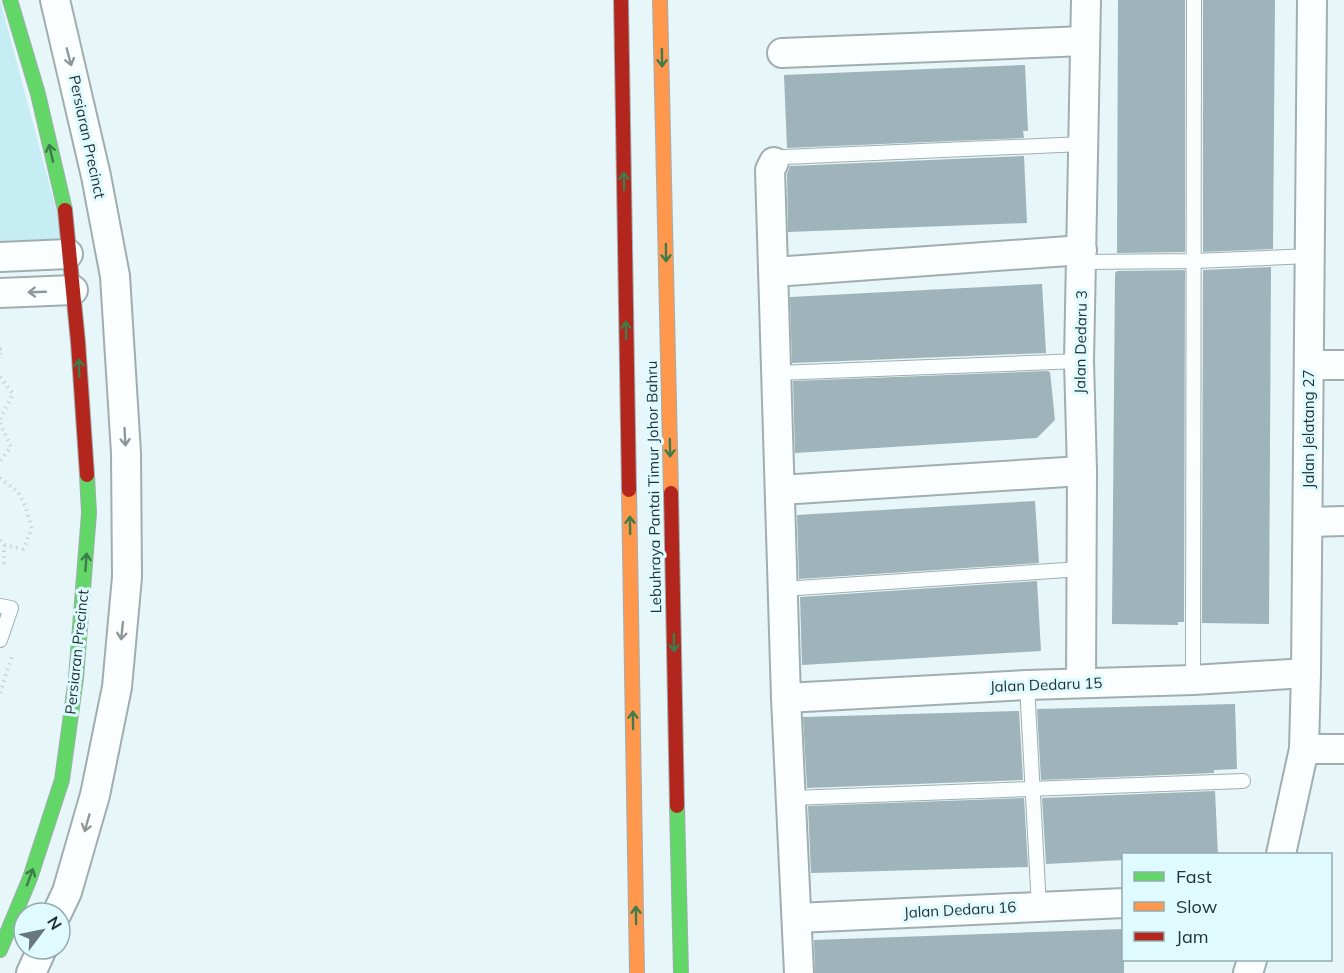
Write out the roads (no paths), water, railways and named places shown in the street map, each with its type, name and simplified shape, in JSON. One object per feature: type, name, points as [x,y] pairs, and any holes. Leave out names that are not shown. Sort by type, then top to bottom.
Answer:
[{"type":"main road","name":"Persiaran Precinct","points":[[0,950],[30,878],[62,780],[84,600],[89,513],[78,342],[64,210],[38,94],[10,0]]},
{"type":"main road","name":"Lebuhraya Pantai Timur Johor Bahru","points":[[621,0],[637,973]]},
{"type":"main road","name":"Lebuhraya Pantai Timur Johor Bahru","points":[[660,0],[681,973]]},
{"type":"street","name":"Persiaran Precinct","points":[[55,0],[96,176],[115,276],[126,453],[127,577],[117,687],[95,795],[63,901]]},
{"type":"street","name":"Jalan Dedaru 3","points":[[1081,683],[1082,471],[1079,361],[1086,0]]},
{"type":"street","name":"Jalan Jelatang 27","points":[[1281,853],[1304,749],[1312,0]]},
{"type":"street","points":[[782,53],[1085,41]]},
{"type":"street","points":[[774,162],[770,170],[786,698],[800,973]]},
{"type":"street","points":[[0,257],[68,254]]},
{"type":"street","points":[[774,272],[1082,256]]},
{"type":"street","points":[[0,293],[73,290]]},
{"type":"street","points":[[1309,365],[1344,365]]},
{"type":"street","points":[[780,490],[1082,471]]},
{"type":"street","points":[[1308,522],[1344,521]]},
{"type":"street","name":"Jalan Dedaru 15","points":[[786,698],[1306,673]]},
{"type":"street","points":[[1304,749],[1344,749]]},
{"type":"street","name":"Jalan Dedaru 16","points":[[797,918],[1122,903]]},
{"type":"lane","points":[[1193,680],[1194,0]]},
{"type":"lane","points":[[774,162],[784,157],[1083,144]]},
{"type":"lane","points":[[1082,256],[1195,261],[1310,256]]},
{"type":"lane","points":[[777,373],[1079,361]]},
{"type":"lane","points":[[783,589],[1081,569]]},
{"type":"lane","points":[[0,606],[11,608],[0,640]]},
{"type":"lane","points":[[1027,685],[1039,907]]},
{"type":"lane","points":[[791,798],[1243,781]]}]
